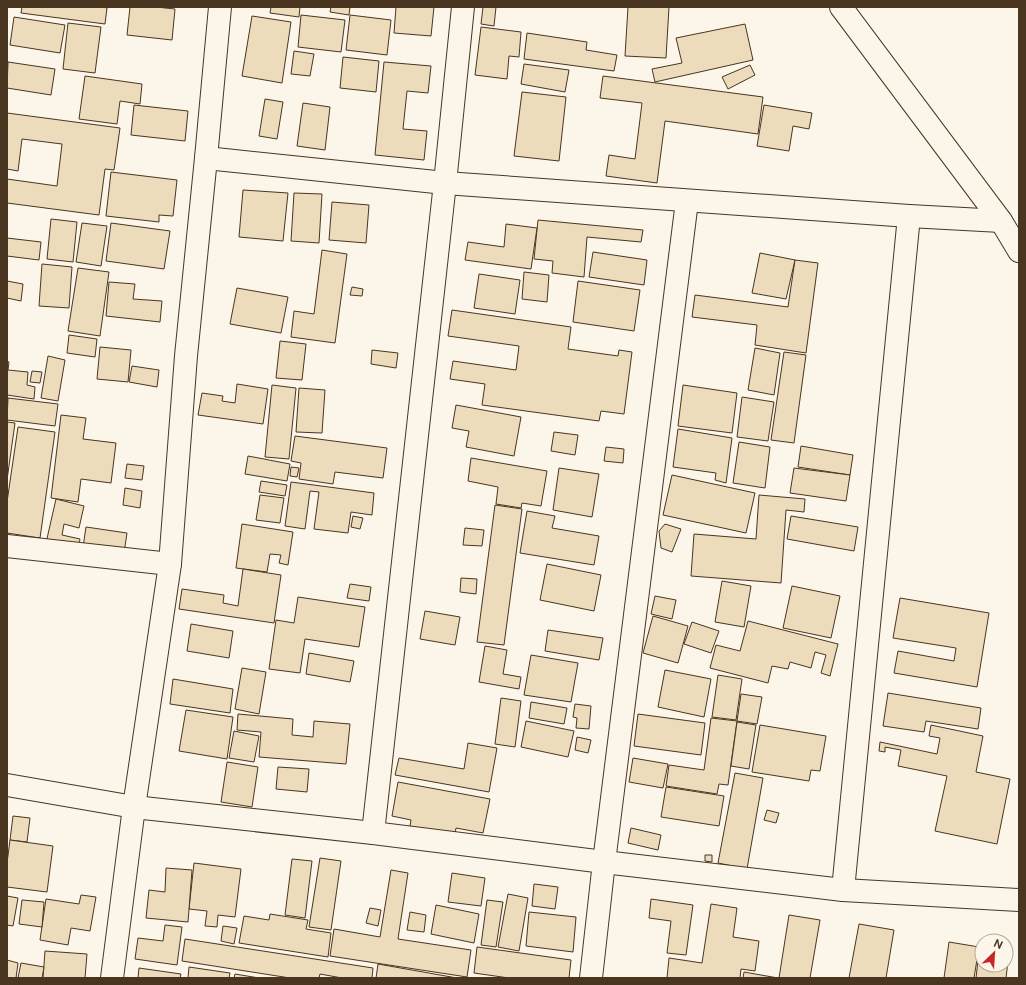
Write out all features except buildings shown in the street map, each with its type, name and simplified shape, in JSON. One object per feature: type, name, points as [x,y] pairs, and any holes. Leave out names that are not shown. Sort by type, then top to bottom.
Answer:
[{"type":"street","points":[[112,978],[134,808],[170,564],[186,356],[220,7]]},
{"type":"street","points":[[373,833],[463,7]]},
{"type":"street","points":[[841,7],[1001,221],[1019,251]]},
{"type":"street","points":[[206,158],[445,183],[687,201],[1001,221]]},
{"type":"street","points":[[590,978],[687,201]]},
{"type":"street","points":[[843,890],[909,216]]},
{"type":"street","points":[[7,546],[170,564]]},
{"type":"street","points":[[7,785],[134,808],[373,833],[843,890],[1019,900]]}]
